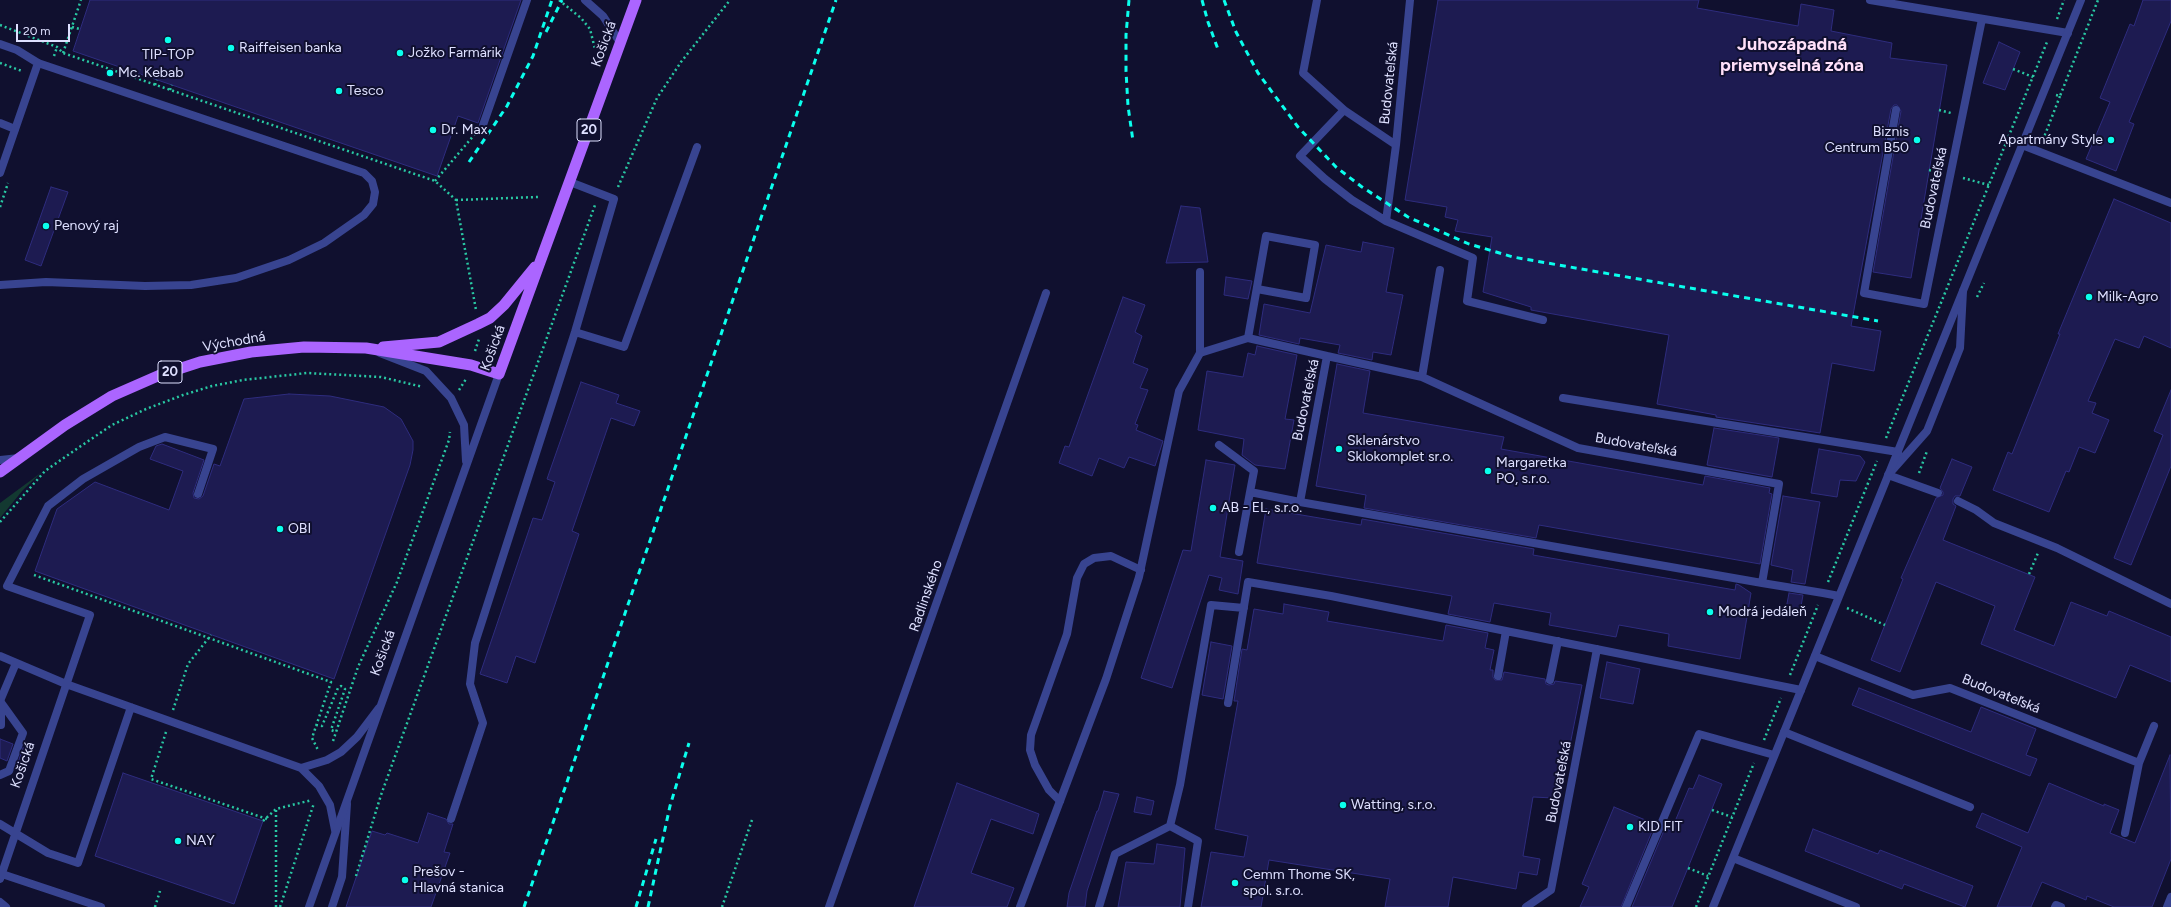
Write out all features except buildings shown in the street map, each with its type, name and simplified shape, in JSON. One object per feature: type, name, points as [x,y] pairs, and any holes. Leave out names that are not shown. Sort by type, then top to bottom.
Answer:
[{"type":"main road","name":"Košická","points":[[499,374],[636,0]]},
{"type":"main road","points":[[366,348],[439,342],[490,318],[504,305],[541,260]]},
{"type":"main road","name":"Východná","points":[[0,472],[65,425],[112,396],[160,375],[200,362],[251,352],[304,347],[366,348],[470,365],[499,374]]},
{"type":"street","points":[[483,125],[527,0]]},
{"type":"street","points":[[585,0],[603,16],[620,44]]},
{"type":"street","name":"Budovateľská","points":[[1317,0],[1303,73],[1344,110],[1396,145],[1410,0]]},
{"type":"street","points":[[1870,0],[2068,33]]},
{"type":"street","points":[[1713,907],[2081,0]]},
{"type":"street","name":"Budovateľská","points":[[1896,110],[1864,293],[1924,304],[1982,19]]},
{"type":"street","points":[[0,44],[17,50],[38,63],[364,173],[372,181],[375,192],[373,204],[364,215],[324,243],[289,260],[236,278],[191,285],[145,286],[46,282],[0,285]]},
{"type":"street","points":[[0,173],[38,63]]},
{"type":"street","points":[[1344,110],[1300,156],[1325,180],[1352,200],[1386,221],[1473,258],[1467,302],[1543,320]]},
{"type":"street","points":[[0,123],[15,129]]},
{"type":"street","points":[[1386,221],[1396,145]]},
{"type":"street","points":[[2022,145],[2171,203]]},
{"type":"street","points":[[575,332],[624,347],[697,147]]},
{"type":"street","points":[[451,819],[483,723],[470,684],[475,643],[575,332],[614,199],[570,182]]},
{"type":"street","points":[[1248,338],[1266,236],[1315,245],[1306,298],[1257,289]]},
{"type":"street","points":[[1422,377],[1440,270]]},
{"type":"street","points":[[1020,907],[1106,679],[1141,570],[1179,391],[1200,353],[1200,272]]},
{"type":"street","points":[[1888,475],[1927,432],[1960,348],[1964,290]]},
{"type":"street","name":"Radlinského","points":[[829,907],[1046,293]]},
{"type":"street","points":[[1200,353],[1248,338],[1326,356]]},
{"type":"street","points":[[366,348],[426,371],[451,398],[464,425],[466,466]]},
{"type":"street","name":"Budovateľská","points":[[1300,502],[1326,356],[1422,377],[1578,448],[1779,484],[1762,582]]},
{"type":"street","name":"Košická","points":[[308,907],[499,374]]},
{"type":"street","points":[[1563,398],[1898,452]]},
{"type":"street","name":"Košická","points":[[1,877],[90,615],[6,586],[48,506],[83,479],[139,446],[165,437],[213,449],[198,494]]},
{"type":"street","points":[[1219,445],[1254,471],[1239,552]]},
{"type":"street","points":[[0,460],[21,457]]},
{"type":"street","points":[[1888,475],[1938,494]]},
{"type":"street","points":[[1250,492],[1762,582],[1838,599]]},
{"type":"street","points":[[1958,502],[1976,510],[1994,523],[2042,542],[2171,604]]},
{"type":"street","points":[[1060,801],[1040,777],[1030,750],[1032,736],[1067,634],[1077,578],[1084,564],[1094,558],[1111,556],[1141,570]]},
{"type":"street","points":[[1228,702],[1248,582],[1331,596],[1801,690]]},
{"type":"street","points":[[1100,907],[1115,854],[1170,826],[1180,785],[1211,605],[1244,608]]},
{"type":"street","points":[[1498,676],[1506,631]]},
{"type":"street","points":[[1550,680],[1558,642]]},
{"type":"street","name":"Budovateľská","points":[[1526,907],[1551,890],[1597,650]]},
{"type":"street","points":[[0,656],[66,684],[301,768],[319,786],[330,805],[335,830]]},
{"type":"street","name":"Budovateľská","points":[[1815,656],[1913,695],[1950,688],[2140,763]]},
{"type":"street","points":[[1,725],[0,701],[16,663]]},
{"type":"street","points":[[0,701],[23,733],[9,771],[0,775]]},
{"type":"street","points":[[0,824],[48,853],[78,863],[131,707]]},
{"type":"street","name":"Košická","points":[[301,768],[327,760],[341,752],[357,737],[379,708]]},
{"type":"street","points":[[2125,833],[2140,763],[2154,726]]},
{"type":"street","points":[[1784,732],[1970,807]]},
{"type":"street","points":[[1626,907],[1699,734],[1774,755]]},
{"type":"street","points":[[332,907],[342,877],[347,796]]},
{"type":"street","points":[[1170,826],[1198,841],[1188,907]]},
{"type":"street","points":[[1733,858],[1856,907]]},
{"type":"street","points":[[1,877],[101,907]]},
{"type":"street","points":[[2167,907],[2171,897]]},
{"type":"street","points":[[0,902],[6,907]]},
{"type":"street","points":[[2055,907],[2056,905],[2061,907]]},
{"type":"path","points":[[63,53],[81,0]]},
{"type":"path","points":[[559,0],[581,18],[590,29],[595,49]]},
{"type":"path","points":[[614,199],[656,98],[681,62],[730,0]]},
{"type":"path","points":[[72,27],[80,29]]},
{"type":"path","points":[[2013,70],[2033,77]]},
{"type":"path","points":[[155,85],[157,80]]},
{"type":"path","points":[[170,90],[172,85]]},
{"type":"path","points":[[203,101],[204,96]]},
{"type":"path","points":[[2038,152],[2060,96]]},
{"type":"path","points":[[435,181],[483,125]]},
{"type":"path","points":[[342,149],[344,144]]},
{"type":"path","points":[[355,879],[381,795],[599,194]]},
{"type":"path","points":[[456,200],[538,197]]},
{"type":"path","points":[[0,522],[45,471],[78,448],[112,425],[146,409],[183,395],[243,380],[307,373],[381,378],[424,388]]},
{"type":"path","points":[[327,760],[358,667],[397,582],[450,440],[450,428]]},
{"type":"path","points":[[2029,574],[2042,542]]},
{"type":"path","points":[[34,575],[331,682],[312,738],[319,752]]},
{"type":"path","points":[[1838,599],[1885,625]]},
{"type":"path","points":[[211,635],[188,664],[151,779],[267,819]]},
{"type":"path","points":[[316,725],[322,726],[338,688],[342,686],[345,689],[331,730],[336,732]]},
{"type":"path","points":[[173,710],[181,712]]},
{"type":"path","points":[[330,742],[336,732]]},
{"type":"path","points":[[313,754],[323,749]]},
{"type":"path","points":[[263,820],[267,819],[276,809],[315,799],[280,907]]},
{"type":"path","points":[[276,809],[276,907]]},
{"type":"path","points":[[1712,810],[1732,818]]},
{"type":"path","points":[[722,907],[752,820]]},
{"type":"path","points":[[1688,868],[1708,876]]},
{"type":"path","points":[[155,907],[160,891]]},
{"type":"green space","points":[[42,472],[23,490],[0,518],[0,503]]},
{"type":"railway","points":[[469,162],[507,106],[533,56],[552,0]]},
{"type":"railway","points":[[546,32],[562,0]]},
{"type":"railway","points":[[524,907],[836,0]]},
{"type":"railway","points":[[1129,0],[1126,35],[1126,71],[1128,106],[1133,141]]},
{"type":"railway","points":[[1202,0],[1219,52]]},
{"type":"railway","points":[[1224,0],[1236,32],[1258,73],[1298,127],[1336,167],[1362,187],[1408,217],[1469,244],[1513,257],[1878,321]]},
{"type":"railway","points":[[648,907],[670,806],[689,743]]},
{"type":"railway","points":[[636,907],[656,839]]},
{"type":"place","name":"TIP-TOP","points":[[168,40]]},
{"type":"place","name":"Raiffeisen banka","points":[[231,48]]},
{"type":"place","name":"Jožko Farmárik","points":[[400,53]]},
{"type":"place","name":"Mc. Kebab","points":[[110,73]]},
{"type":"place","name":"Tesco","points":[[339,91]]},
{"type":"place","name":"Dr. Max","points":[[433,130]]},
{"type":"place","name":"Biznis Centrum B50","points":[[1917,140]]},
{"type":"place","name":"Apartmány Style","points":[[2111,140]]},
{"type":"place","name":"Penový raj","points":[[46,226]]},
{"type":"place","name":"Milk-Agro","points":[[2089,297]]},
{"type":"place","name":"Sklenárstvo Sklokomplet sr.o.","points":[[1339,449]]},
{"type":"place","name":"Margaretka PO, s.r.o.","points":[[1488,471]]},
{"type":"place","name":"AB - EL, s.r.o.","points":[[1213,508]]},
{"type":"place","name":"OBI","points":[[280,529]]},
{"type":"place","name":"Modrá jedáleň","points":[[1710,612]]},
{"type":"place","name":"Watting, s.r.o.","points":[[1343,805]]},
{"type":"place","name":"KID FIT","points":[[1630,827]]},
{"type":"place","name":"NAY","points":[[178,841]]},
{"type":"place","name":"Prešov - Hlavná stanica","points":[[405,880]]},
{"type":"place","name":"Cemm Thome SK, spol. s.r.o.","points":[[1235,883]]},
{"type":"district","name":"Juhozápadná priemyselná zóna","points":[[1792,55]]}]
